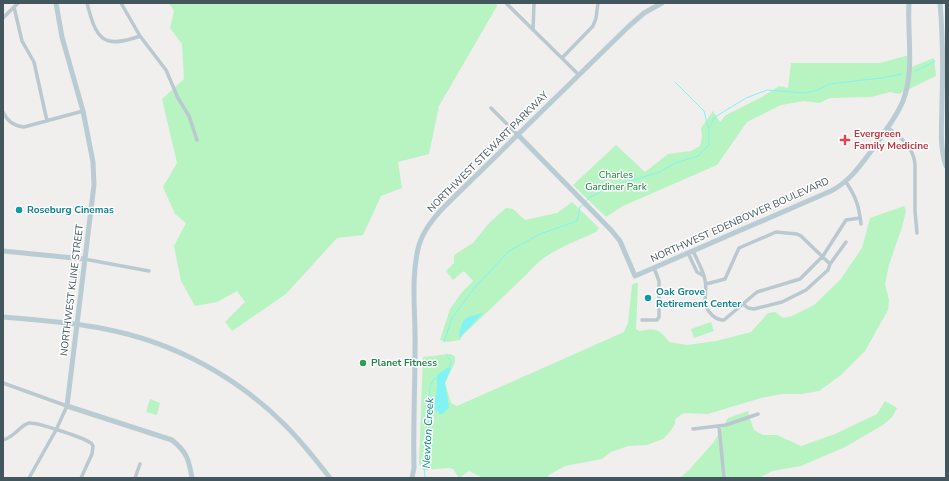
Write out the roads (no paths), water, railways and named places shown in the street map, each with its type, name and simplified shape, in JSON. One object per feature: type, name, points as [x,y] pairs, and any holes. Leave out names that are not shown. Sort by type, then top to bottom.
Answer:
[{"type":"street","points":[[3,18],[18,3]]},
{"type":"street","name":"NORTHWEST KLINE STREET","points":[[29,478],[56,430],[67,406],[94,185],[94,174],[83,111],[62,37],[56,3]]},
{"type":"street","points":[[87,3],[97,32],[107,41],[119,41],[140,36]]},
{"type":"street","points":[[121,3],[140,36],[160,62],[169,77],[178,98],[186,109],[197,140]]},
{"type":"street","points":[[506,3],[579,75]]},
{"type":"street","points":[[534,3],[534,30]]},
{"type":"street","points":[[562,58],[593,26],[596,18],[598,3]]},
{"type":"street","name":"NORTHWEST STEWART PARKWAY","points":[[412,478],[414,468],[415,272],[424,232],[433,219],[633,22],[644,13],[662,3]]},
{"type":"street","name":"NORTHWEST EDENBOWER BOULEVARD","points":[[518,135],[611,230],[620,241],[635,276],[830,191],[846,182],[858,169],[900,107],[907,88],[909,3]]},
{"type":"street","points":[[940,3],[943,63],[942,143],[946,166]]},
{"type":"street","points":[[14,6],[22,41],[34,62],[48,121]]},
{"type":"street","points":[[491,108],[518,135]]},
{"type":"street","points":[[3,112],[10,122],[20,127],[28,127],[83,111]]},
{"type":"street","points":[[887,127],[908,144],[914,157],[915,211],[918,233]]},
{"type":"street","points":[[846,182],[856,197],[861,224]]},
{"type":"street","points":[[691,252],[697,272],[704,276],[706,284],[705,304],[716,319],[721,320],[727,318],[759,291],[800,279],[823,256],[846,220],[860,218]]},
{"type":"street","points":[[706,284],[725,279],[739,248],[776,232],[799,235],[830,264]]},
{"type":"street","points":[[743,304],[748,308],[754,309],[782,302],[806,290],[828,270],[830,264],[846,242]]},
{"type":"street","points":[[3,251],[84,259],[149,271]]},
{"type":"street","points":[[642,320],[658,320],[659,317],[659,281],[654,268]]},
{"type":"street","points":[[3,317],[77,324],[118,331],[184,354],[213,370],[274,414],[304,446],[330,478]]},
{"type":"street","points":[[3,383],[67,406],[172,440],[187,456],[192,478]]},
{"type":"street","points":[[693,429],[719,426],[758,414]]},
{"type":"street","points":[[3,440],[11,437],[28,423],[56,430],[89,442],[93,446],[89,461],[81,478]]},
{"type":"street","points":[[719,426],[724,478]]},
{"type":"street","points":[[136,478],[140,464]]},
{"type":"water","points":[[483,313],[460,337],[459,336],[463,321],[465,319]]},
{"type":"water","points":[[447,368],[451,368],[445,383],[449,408],[440,414],[434,408],[437,375]]},
{"type":"waterway","name":"Newton Creek","points":[[914,72],[935,61]]},
{"type":"waterway","name":"Newton Creek","points":[[586,201],[610,187],[660,172],[675,163],[698,156],[709,145],[709,128],[715,117],[746,98],[767,90],[805,93],[818,90],[829,84],[902,74]]},
{"type":"waterway","points":[[675,82],[704,111],[708,127]]},
{"type":"waterway","name":"Newton Creek","points":[[444,342],[452,318],[476,286],[509,251],[540,234],[577,221],[580,207],[583,205]]},
{"type":"waterway","name":"Newton Creek","points":[[446,354],[451,361],[449,368]]},
{"type":"waterway","name":"Newton Creek","points":[[425,478],[424,464],[430,420],[430,386],[435,378],[437,379]]},
{"type":"place","name":"Evergreen Family Medicine","points":[[845,140]]},
{"type":"place","name":"Roseburg Cinemas","points":[[19,210]]},
{"type":"place","name":"Oak Grove Retirement Center","points":[[648,298]]},
{"type":"place","name":"Planet Fitness","points":[[363,363]]},
{"type":"park label","name":"Charles Gardiner Park","points":[[616,180]]}]
